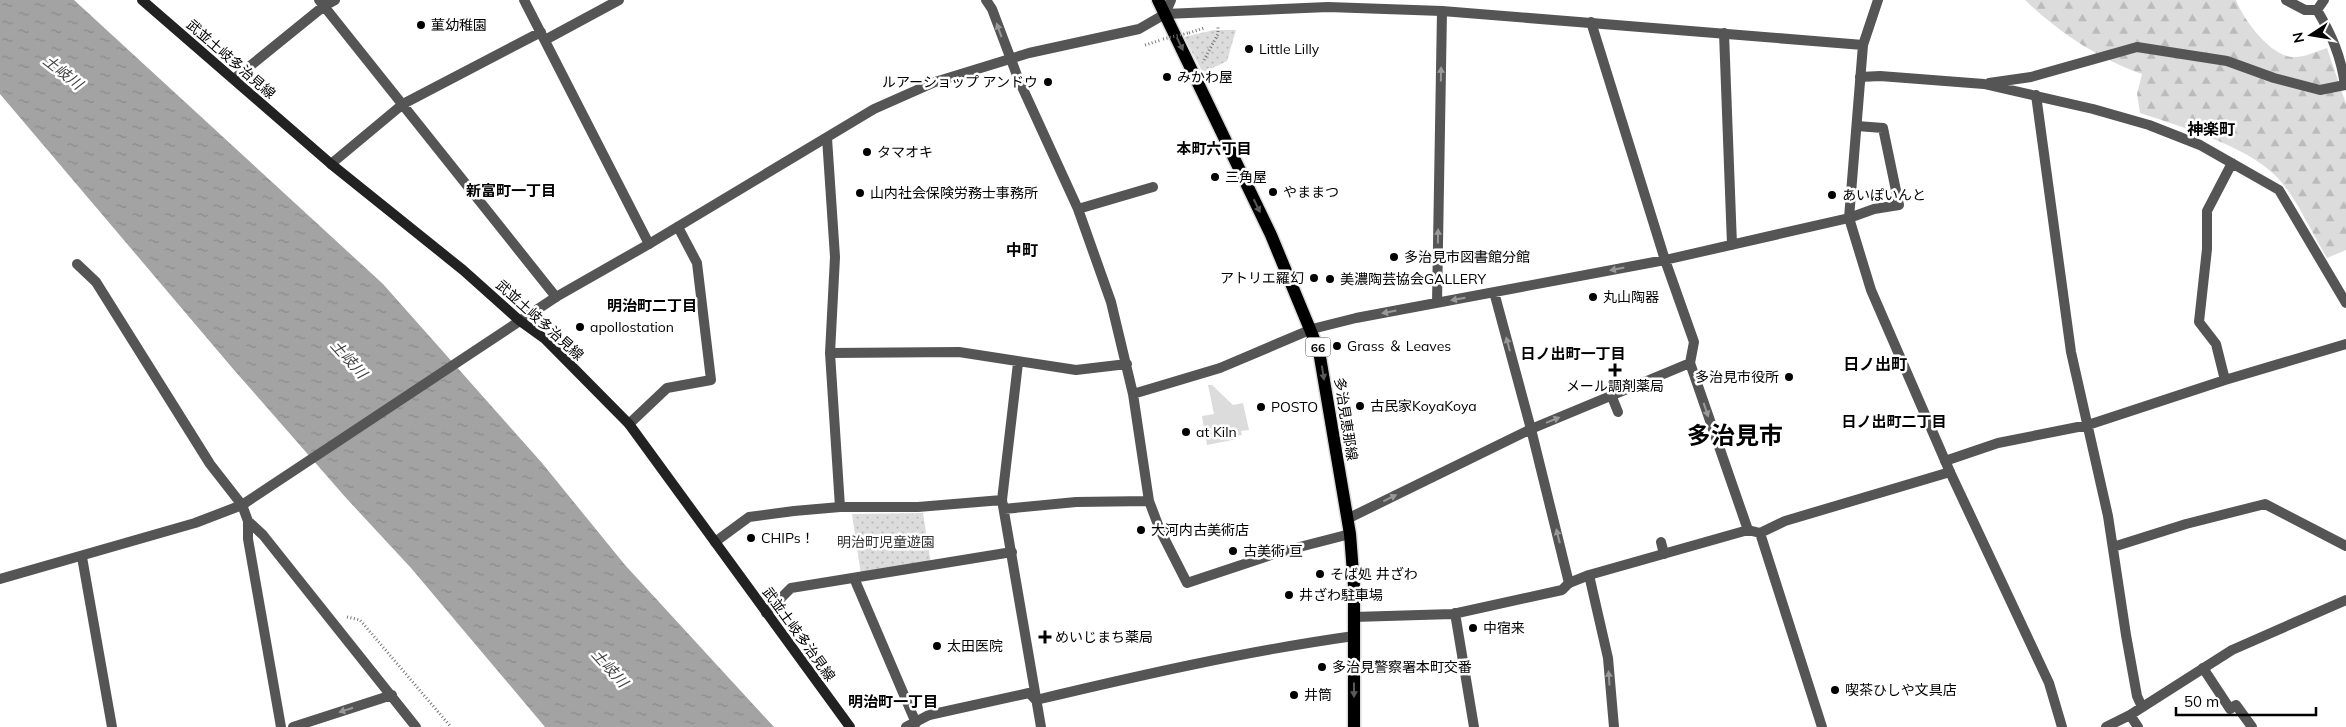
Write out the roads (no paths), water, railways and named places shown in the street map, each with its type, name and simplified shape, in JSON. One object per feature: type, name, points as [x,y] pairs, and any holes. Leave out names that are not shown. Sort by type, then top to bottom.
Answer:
[{"type":"main road","name":"武並土岐多治見線","points":[[142,0],[331,164],[463,270],[520,321],[545,339],[629,424],[850,727]]},
{"type":"main road","name":"多治見恵那線","points":[[1158,0],[1271,235],[1312,329],[1319,351],[1350,534],[1354,617],[1354,727]]},
{"type":"street","points":[[234,80],[321,3],[336,0]]},
{"type":"street","points":[[524,0],[649,244]]},
{"type":"street","points":[[331,164],[403,104],[619,0]]},
{"type":"street","points":[[986,0],[992,9],[1010,60],[1078,209],[1111,302],[1133,394],[1149,501],[1160,530],[1187,583],[1280,552],[1350,534]]},
{"type":"street","points":[[1165,14],[1172,0]]},
{"type":"street","points":[[1878,0],[1864,45],[1849,218],[1871,290],[1945,461],[2049,684],[2062,727]]},
{"type":"street","points":[[2286,0],[2305,10],[2317,10]]},
{"type":"street","points":[[2317,10],[2324,0]]},
{"type":"street","points":[[321,3],[556,297]]},
{"type":"street","points":[[0,579],[195,523],[242,505],[556,297],[678,227],[874,109],[935,82],[1029,53],[1138,28],[1165,14],[1328,7],[1442,11],[1864,45]]},
{"type":"street","points":[[1984,84],[2031,77],[2137,47],[2227,61],[2274,78],[2320,90],[2345,87],[2342,63],[2331,33],[2317,10]]},
{"type":"street","points":[[1437,303],[1442,11]]},
{"type":"street","points":[[1591,22],[1665,260],[1694,342],[1690,364],[1748,530]]},
{"type":"street","points":[[1724,33],[1732,245]]},
{"type":"street","points":[[1860,77],[1880,76],[1984,84],[2036,95],[2149,125],[2200,145],[2279,190],[2346,303]]},
{"type":"street","points":[[2036,95],[2072,352],[2113,548],[2137,696],[2142,707]]},
{"type":"street","points":[[1133,394],[1220,368],[1312,329],[1356,318],[1665,260],[1849,218],[1874,209],[1899,204],[1883,128],[1857,126]]},
{"type":"street","points":[[827,138],[835,257],[830,353],[840,507]]},
{"type":"street","points":[[2226,380],[2216,344],[2199,322],[2207,249],[2207,212],[2232,163]]},
{"type":"street","points":[[1078,209],[1153,187]]},
{"type":"street","points":[[629,424],[667,388],[711,380],[697,264],[678,227]]},
{"type":"street","points":[[77,264],[96,282],[210,464],[242,505],[248,520],[248,539],[281,727]]},
{"type":"street","points":[[1494,292],[1532,429],[1569,583]]},
{"type":"street","points":[[1945,461],[1998,443],[2088,425],[2226,380],[2346,344]]},
{"type":"street","points":[[830,353],[959,352],[1017,359],[1003,504],[1041,727]]},
{"type":"street","points":[[1018,363],[1076,370],[1127,364]]},
{"type":"street","points":[[1346,519],[1532,429],[1690,364]]},
{"type":"street","points":[[1612,396],[1618,412]]},
{"type":"street","points":[[1354,617],[1455,614],[1562,590],[1569,583],[1589,575],[1748,530],[1760,533],[1785,521],[1950,472]]},
{"type":"street","points":[[715,542],[749,518],[840,507],[918,507],[1149,501]]},
{"type":"street","points":[[2113,548],[2186,524],[2265,504],[2346,546]]},
{"type":"street","points":[[248,520],[263,535],[416,727]]},
{"type":"street","points":[[1760,533],[1822,727]]},
{"type":"street","points":[[1661,542],[1664,554]]},
{"type":"street","points":[[766,612],[791,588],[1012,552]]},
{"type":"street","points":[[82,556],[112,727]]},
{"type":"street","points":[[1589,575],[1608,658],[1614,727]]},
{"type":"street","points":[[854,578],[911,725],[930,715],[1029,693],[1036,700]]},
{"type":"street","points":[[2106,727],[2130,715],[2232,650],[2346,600]]},
{"type":"street","points":[[1455,614],[1474,727]]},
{"type":"street","points":[[1036,700],[1179,667],[1298,643],[1354,636]]},
{"type":"street","points":[[2203,668],[2230,709],[2236,705],[2252,727]]},
{"type":"street","points":[[293,727],[392,695]]},
{"type":"street","points":[[2130,715],[2138,727]]},
{"type":"water","name":"土岐川","points":[[0,0],[74,0],[383,284],[542,463],[625,565],[774,727],[545,727],[411,568],[347,499],[234,370],[0,94]]},
{"type":"place","name":"菫幼稚園","points":[[421,25]]},
{"type":"place","name":"Little Lilly","points":[[1249,49]]},
{"type":"place","name":"みかわ屋","points":[[1167,77]]},
{"type":"place","name":"ルアーショップ アンドウ","points":[[1048,82]]},
{"type":"place","name":"タマオキ","points":[[867,152]]},
{"type":"place","name":"三角屋","points":[[1215,177]]},
{"type":"place","name":"やままつ","points":[[1273,192]]},
{"type":"place","name":"山内社会保険労務士事務所","points":[[860,193]]},
{"type":"place","name":"あいぽいんと","points":[[1832,195]]},
{"type":"place","name":"多治見市図書館分館","points":[[1394,257]]},
{"type":"place","name":"アトリエ羅幻","points":[[1314,278]]},
{"type":"place","name":"美濃陶芸協会GALLERY","points":[[1330,279]]},
{"type":"place","name":"丸山陶器","points":[[1593,297]]},
{"type":"place","name":"apollostation","points":[[580,327]]},
{"type":"place","name":"Grass ＆ Leaves","points":[[1337,346]]},
{"type":"place","name":"メール調剤薬局","points":[[1615,370]]},
{"type":"place","name":"多治見市役所","points":[[1789,377]]},
{"type":"place","name":"古民家KoyaKoya","points":[[1360,406]]},
{"type":"place","name":"POSTO","points":[[1261,407]]},
{"type":"place","name":"at Kiln","points":[[1186,432]]},
{"type":"place","name":"大河内古美術店","points":[[1141,530]]},
{"type":"place","name":"CHIPs！","points":[[751,538]]},
{"type":"place","name":"古美術 亘","points":[[1233,551]]},
{"type":"place","name":"そば処 井ざわ","points":[[1320,574]]},
{"type":"place","name":"井ざわ駐車場","points":[[1289,595]]},
{"type":"place","name":"中宿来","points":[[1473,628]]},
{"type":"place","name":"めいじまち薬局","points":[[1045,637]]},
{"type":"place","name":"太田医院","points":[[937,646]]},
{"type":"place","name":"多治見警察署本町交番","points":[[1322,667]]},
{"type":"place","name":"喫茶ひしや文具店","points":[[1835,690]]},
{"type":"place","name":"井筒","points":[[1294,695]]},
{"type":"district","name":"神楽町","points":[[2211,129]]},
{"type":"district","name":"本町六丁目","points":[[1214,148]]},
{"type":"district","name":"新富町一丁目","points":[[511,190]]},
{"type":"district","name":"中町","points":[[1022,250]]},
{"type":"district","name":"明治町二丁目","points":[[652,305]]},
{"type":"district","name":"日ノ出町一丁目","points":[[1573,353]]},
{"type":"district","name":"日ノ出町","points":[[1875,364]]},
{"type":"district","name":"日ノ出町二丁目","points":[[1894,421]]},
{"type":"district","name":"多治見市","points":[[1735,435]]},
{"type":"district","name":"明治町一丁目","points":[[893,701]]},
{"type":"park label","name":"明治町児童遊園","points":[[886,542]]}]
